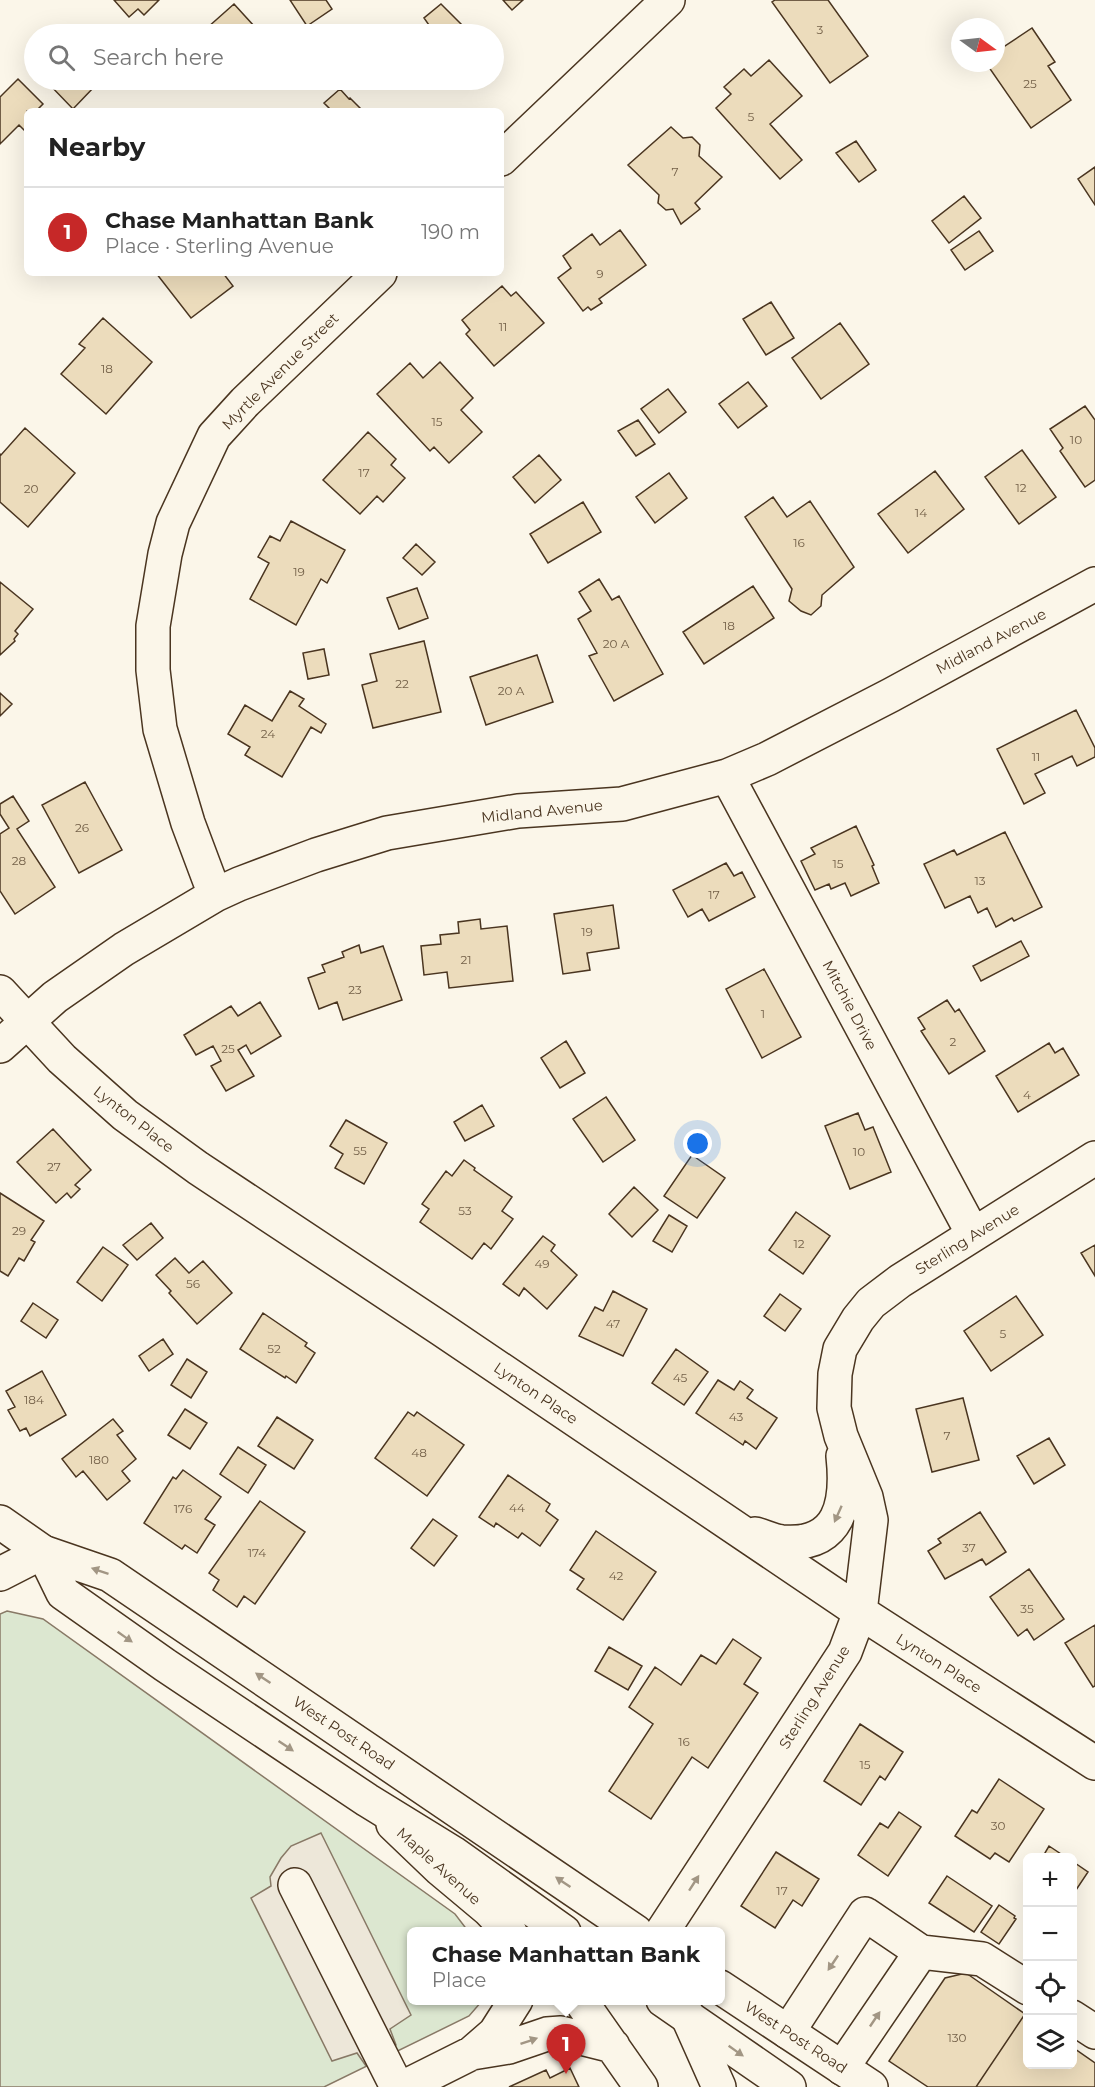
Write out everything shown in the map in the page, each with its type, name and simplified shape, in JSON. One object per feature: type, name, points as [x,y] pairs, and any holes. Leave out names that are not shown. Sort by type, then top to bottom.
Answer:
[{"type":"street","points":[[504,156],[669,0]]},
{"type":"street","name":"Myrtle Avenue Street","points":[[215,896],[188,822],[160,729],[153,670],[153,626],[165,554],[173,523],[214,436],[245,402],[377,276]]},
{"type":"street","name":"Midland Avenue","points":[[0,1046],[55,997],[124,949],[215,896],[316,855],[387,833],[518,811],[622,804],[727,776],[767,759],[1095,584]]},
{"type":"street","name":"Mitchie Drive","points":[[727,776],[974,1234]]},
{"type":"street","name":"Lynton Place","points":[[0,992],[62,1059],[124,1115],[198,1168],[860,1612],[1095,1763]]},
{"type":"street","name":"Sterling Avenue","points":[[734,1527],[781,1542],[800,1541],[816,1537],[837,1520],[843,1499],[845,1478],[841,1436],[834,1408],[835,1374],[840,1349],[858,1319],[871,1303],[900,1281],[1095,1158]]},
{"type":"street","name":"Sterling Avenue","points":[[665,1927],[845,1652],[860,1612],[871,1520],[867,1497],[841,1436]]},
{"type":"street","name":"West Post Road","points":[[0,1522],[43,1552],[111,1575],[629,1927]]},
{"type":"street","points":[[0,1574],[43,1552]]},
{"type":"street","name":"West Post Road","points":[[43,1552],[63,1593],[165,1665],[367,1800],[453,1853],[557,1927]]},
{"type":"street","name":"Maple Avenue","points":[[367,1800],[505,1927]]},
{"type":"street","points":[[296,1885],[398,2087]]},
{"type":"street","points":[[788,2032],[865,1914],[921,1952],[982,1959],[1023,1985]]},
{"type":"street","points":[[842,2068],[921,1952]]},
{"type":"street","name":"West Post Road","points":[[725,1990],[872,2087]]},
{"type":"street","points":[[404,2087],[472,2053],[495,2033],[513,2005]]},
{"type":"street","points":[[583,2005],[641,2087]]},
{"type":"street","points":[[677,2006],[719,2087]]},
{"type":"street","points":[[677,2006],[759,2068],[789,2087]]},
{"type":"street","points":[[1077,2020],[1095,2032]]},
{"type":"street","points":[[472,2053],[509,2047],[547,2034],[561,2033],[613,2046]]},
{"type":"green space","points":[[7,1611],[43,1619],[455,1914],[465,1927],[407,1927],[407,2005],[479,2005],[469,2016],[324,2087],[0,2087],[0,1614]]},
{"type":"shaded area","points":[[321,1833],[411,2015],[390,2029],[396,2045],[366,2066],[357,2053],[332,2061],[251,1898],[271,1886],[270,1877],[291,1846]]},
{"type":"building","points":[[114,0],[159,0],[144,15],[138,9],[129,17]]},
{"type":"building","points":[[290,0],[326,0],[332,9],[310,24],[306,24]]},
{"type":"building","points":[[503,0],[523,0],[512,10]]},
{"type":"building","points":[[775,0],[828,0],[868,56],[830,83],[772,2]]},
{"type":"building","points":[[234,4],[252,24],[212,24]]},
{"type":"building","points":[[441,4],[461,24],[428,24],[424,18]]},
{"type":"building","points":[[1032,28],[1055,62],[1048,66],[1071,100],[1031,128],[992,72],[1005,72],[1005,46]]},
{"type":"building","points":[[769,60],[802,96],[770,124],[802,160],[780,179],[716,108],[731,94],[724,87],[744,69],[751,76]]},
{"type":"building","points":[[18,79],[24,85],[24,90],[29,90],[43,104],[39,108],[24,108],[24,130],[19,125],[0,144],[0,97]]},
{"type":"building","points":[[55,90],[91,90],[74,108]]},
{"type":"building","points":[[341,90],[360,108],[329,108],[324,103]]},
{"type":"building","points":[[671,127],[683,138],[692,137],[700,145],[699,156],[722,177],[695,203],[700,209],[681,224],[673,209],[666,210],[658,203],[659,195],[628,165]]},
{"type":"building","points":[[856,141],[876,170],[859,182],[836,153]]},
{"type":"building","points":[[1095,167],[1095,205],[1078,179]]},
{"type":"building","points":[[964,196],[981,218],[949,243],[932,221]]},
{"type":"building","points":[[620,230],[646,265],[599,299],[602,303],[591,310],[588,307],[583,311],[558,278],[571,268],[563,256],[592,234],[600,245]]},
{"type":"building","points":[[979,231],[993,251],[965,270],[951,250]]},
{"type":"building","points":[[158,276],[225,276],[233,286],[191,318]]},
{"type":"building","points":[[502,286],[511,296],[516,292],[544,323],[494,366],[466,334],[470,330],[462,320]]},
{"type":"building","points":[[771,302],[794,338],[766,355],[743,319]]},
{"type":"building","points":[[103,318],[152,362],[106,414],[61,374],[85,348],[79,344]]},
{"type":"building","points":[[840,323],[869,364],[821,399],[792,358]]},
{"type":"building","points":[[440,362],[473,398],[461,410],[482,432],[449,463],[434,447],[430,451],[377,394],[410,363],[423,378]]},
{"type":"building","points":[[748,382],[767,406],[738,428],[719,404]]},
{"type":"building","points":[[668,389],[686,412],[659,433],[641,409]]},
{"type":"building","points":[[1085,406],[1095,420],[1095,480],[1085,487],[1060,451],[1063,448],[1050,429]]},
{"type":"building","points":[[638,420],[655,444],[636,456],[618,431]]},
{"type":"building","points":[[25,428],[75,473],[28,527],[0,502],[0,454]]},
{"type":"building","points":[[368,432],[396,459],[391,465],[405,478],[383,502],[377,496],[360,514],[323,480]]},
{"type":"building","points":[[1022,450],[1056,497],[1019,524],[985,477]]},
{"type":"building","points":[[539,455],[561,480],[535,503],[513,477]]},
{"type":"building","points":[[935,471],[964,509],[908,553],[878,514]]},
{"type":"building","points":[[669,473],[687,498],[655,523],[636,497]]},
{"type":"building","points":[[773,497],[787,517],[810,501],[854,567],[822,595],[821,606],[811,615],[801,611],[789,601],[792,589],[745,517]]},
{"type":"building","points":[[583,502],[601,532],[548,563],[530,534]]},
{"type":"building","points":[[291,521],[345,550],[327,583],[321,579],[296,625],[250,599],[269,563],[258,557],[270,536],[280,541]]},
{"type":"building","points":[[416,544],[435,562],[422,575],[403,558]]},
{"type":"building","points":[[599,579],[612,600],[619,596],[663,674],[614,701],[589,656],[597,653],[578,619],[591,611],[579,592]]},
{"type":"building","points":[[0,582],[33,609],[15,631],[18,634],[15,641],[0,655]]},
{"type":"building","points":[[753,586],[774,618],[704,664],[683,632]]},
{"type":"building","points":[[417,588],[428,618],[399,629],[387,598]]},
{"type":"building","points":[[424,641],[441,712],[373,728],[362,685],[377,681],[370,654]]},
{"type":"building","points":[[324,649],[329,675],[308,679],[303,653]]},
{"type":"building","points":[[537,655],[553,702],[486,725],[470,677]]},
{"type":"building","points":[[290,691],[304,699],[299,706],[326,724],[321,733],[311,727],[282,777],[245,755],[250,747],[228,734],[245,705],[272,721]]},
{"type":"building","points":[[0,693],[12,704],[0,716]]},
{"type":"building","points":[[1076,710],[1095,748],[1095,757],[1077,766],[1072,756],[1035,774],[1045,793],[1024,804],[997,749]]},
{"type":"building","points":[[85,782],[122,850],[79,873],[42,805]]},
{"type":"building","points":[[13,796],[29,821],[17,829],[55,887],[15,914],[0,891],[0,834],[9,828],[0,814],[0,804]]},
{"type":"building","points":[[856,826],[874,865],[872,866],[879,883],[851,896],[845,883],[831,889],[829,884],[815,890],[801,861],[815,854],[811,848]]},
{"type":"building","points":[[1005,832],[1042,907],[1014,921],[1012,918],[996,927],[987,908],[978,913],[970,896],[945,908],[924,864],[954,850],[957,855]]},
{"type":"building","points":[[726,863],[734,876],[742,872],[755,897],[709,921],[702,909],[688,917],[673,890]]},
{"type":"building","points":[[613,905],[619,948],[587,953],[590,970],[563,974],[554,914]]},
{"type":"building","points":[[480,919],[481,929],[507,926],[513,981],[449,988],[447,972],[424,975],[421,946],[441,944],[440,935],[459,933],[458,922]]},
{"type":"building","points":[[1021,941],[1029,956],[981,981],[973,966]]},
{"type":"building","points":[[359,945],[361,953],[383,946],[402,1000],[343,1020],[337,1002],[319,1009],[308,978],[325,972],[322,965],[344,957],[342,952]]},
{"type":"building","points":[[764,969],[801,1037],[762,1058],[726,989]]},
{"type":"building","points":[[947,1000],[955,1012],[959,1009],[985,1051],[949,1074],[921,1031],[925,1029],[918,1018]]},
{"type":"building","points":[[260,1002],[281,1036],[251,1054],[246,1045],[238,1050],[254,1076],[226,1091],[211,1066],[221,1061],[213,1046],[196,1055],[184,1035],[231,1006],[238,1016]]},
{"type":"building","points":[[566,1041],[585,1073],[560,1088],[541,1058]]},
{"type":"building","points":[[1049,1043],[1055,1053],[1063,1048],[1079,1075],[1018,1112],[996,1076]]},
{"type":"building","points":[[606,1097],[635,1140],[603,1162],[573,1119]]},
{"type":"building","points":[[482,1105],[494,1126],[465,1141],[454,1122]]},
{"type":"building","points":[[858,1113],[865,1130],[873,1127],[891,1172],[850,1189],[825,1126]]},
{"type":"building","points":[[346,1120],[387,1143],[364,1184],[335,1168],[343,1154],[330,1146]]},
{"type":"building","points":[[53,1129],[91,1170],[75,1185],[80,1189],[71,1198],[67,1193],[56,1203],[17,1162]]},
{"type":"building","points":[[692,1155],[725,1178],[697,1218],[664,1196]]},
{"type":"building","points":[[464,1160],[475,1168],[474,1170],[512,1197],[502,1211],[513,1219],[491,1249],[484,1243],[472,1259],[420,1222],[429,1209],[422,1204],[446,1171],[452,1176]]},
{"type":"building","points":[[634,1187],[658,1210],[632,1237],[609,1214]]},
{"type":"building","points":[[0,1193],[44,1221],[31,1240],[35,1242],[24,1261],[19,1258],[8,1276],[0,1271]]},
{"type":"building","points":[[796,1212],[830,1236],[803,1274],[769,1250]]},
{"type":"building","points":[[669,1215],[687,1226],[672,1252],[653,1241]]},
{"type":"building","points":[[151,1223],[163,1238],[137,1260],[123,1245]]},
{"type":"building","points":[[543,1236],[555,1245],[551,1251],[577,1275],[547,1309],[524,1288],[519,1296],[503,1284]]},
{"type":"building","points":[[1095,1245],[1095,1276],[1081,1253]]},
{"type":"building","points":[[103,1247],[128,1265],[102,1301],[77,1282]]},
{"type":"building","points":[[175,1258],[189,1273],[203,1261],[232,1293],[197,1324],[156,1275]]},
{"type":"building","points":[[613,1291],[647,1309],[623,1356],[579,1336],[595,1307],[603,1311]]},
{"type":"building","points":[[780,1294],[801,1309],[785,1331],[764,1316]]},
{"type":"building","points":[[1016,1296],[1043,1335],[991,1371],[964,1331]]},
{"type":"building","points":[[33,1303],[58,1320],[46,1338],[21,1321]]},
{"type":"building","points":[[263,1313],[307,1343],[305,1346],[315,1353],[296,1383],[240,1349]]},
{"type":"building","points":[[163,1339],[173,1354],[149,1371],[139,1356]]},
{"type":"building","points":[[676,1349],[708,1372],[684,1405],[652,1383]]},
{"type":"building","points":[[187,1359],[207,1372],[191,1398],[171,1385]]},
{"type":"building","points":[[42,1371],[66,1415],[30,1436],[26,1428],[20,1431],[8,1410],[15,1407],[6,1391]]},
{"type":"building","points":[[718,1380],[734,1390],[740,1381],[753,1390],[747,1398],[777,1418],[756,1449],[745,1441],[743,1445],[696,1413]]},
{"type":"building","points":[[963,1398],[979,1460],[932,1472],[916,1409]]},
{"type":"building","points":[[185,1409],[207,1423],[190,1449],[168,1435]]},
{"type":"building","points":[[408,1412],[414,1416],[417,1412],[464,1445],[427,1496],[375,1458]]},
{"type":"building","points":[[277,1417],[313,1440],[294,1469],[258,1446]]},
{"type":"building","points":[[113,1419],[123,1431],[117,1435],[136,1459],[122,1471],[130,1481],[107,1500],[83,1471],[76,1477],[62,1459]]},
{"type":"building","points":[[1049,1438],[1065,1465],[1034,1484],[1017,1456]]},
{"type":"building","points":[[238,1447],[266,1465],[248,1493],[220,1474]]},
{"type":"building","points":[[183,1470],[221,1497],[205,1519],[215,1525],[197,1553],[185,1545],[182,1549],[144,1523],[173,1477],[176,1479]]},
{"type":"building","points":[[508,1475],[550,1504],[546,1511],[558,1520],[540,1546],[522,1533],[518,1538],[496,1523],[494,1527],[479,1517]]},
{"type":"building","points":[[260,1501],[305,1532],[255,1604],[244,1596],[237,1607],[213,1590],[219,1580],[209,1573]]},
{"type":"building","points":[[980,1512],[1006,1552],[986,1565],[982,1559],[945,1579],[928,1551],[941,1543],[938,1539]]},
{"type":"building","points":[[433,1519],[457,1536],[434,1566],[411,1548]]},
{"type":"building","points":[[596,1531],[656,1572],[623,1620],[577,1589],[584,1579],[570,1570]]},
{"type":"building","points":[[1029,1569],[1064,1619],[1034,1640],[1027,1629],[1018,1636],[990,1597]]},
{"type":"building","points":[[1095,1625],[1095,1686],[1093,1687],[1065,1643]]},
{"type":"building","points":[[733,1639],[761,1658],[744,1684],[758,1693],[708,1768],[692,1757],[651,1819],[609,1791],[653,1724],[629,1707],[655,1667],[681,1685],[701,1655],[716,1664]]},
{"type":"building","points":[[609,1647],[642,1666],[628,1690],[595,1671]]},
{"type":"building","points":[[860,1724],[903,1752],[885,1780],[880,1776],[861,1805],[824,1781]]},
{"type":"building","points":[[999,1779],[1044,1809],[1009,1862],[995,1853],[990,1859],[955,1836],[972,1810],[977,1813]]},
{"type":"building","points":[[899,1812],[921,1827],[888,1876],[858,1855],[880,1823],[888,1828]]},
{"type":"building","points":[[1049,1846],[1060,1853],[1045,1853]]},
{"type":"building","points":[[776,1852],[819,1879],[802,1906],[793,1900],[775,1928],[741,1906]]},
{"type":"building","points":[[1077,1864],[1088,1872],[1077,1888]]},
{"type":"building","points":[[947,1876],[992,1906],[974,1932],[929,1903]]},
{"type":"building","points":[[999,1905],[1016,1919],[999,1944],[981,1932]]},
{"type":"building","points":[[966,1973],[1023,2013],[1023,2017],[976,2087],[928,2087],[889,2061],[945,1978]]},
{"type":"building","points":[[1023,2017],[1023,2069],[1077,2069],[1077,2050],[1095,2063],[1095,2087],[976,2087]]},
{"type":"building","points":[[570,2068],[579,2087],[509,2087],[546,2070],[550,2078]]},
{"type":"place","name":"Chase Manhattan Bank","points":[[566,2074]]}]
